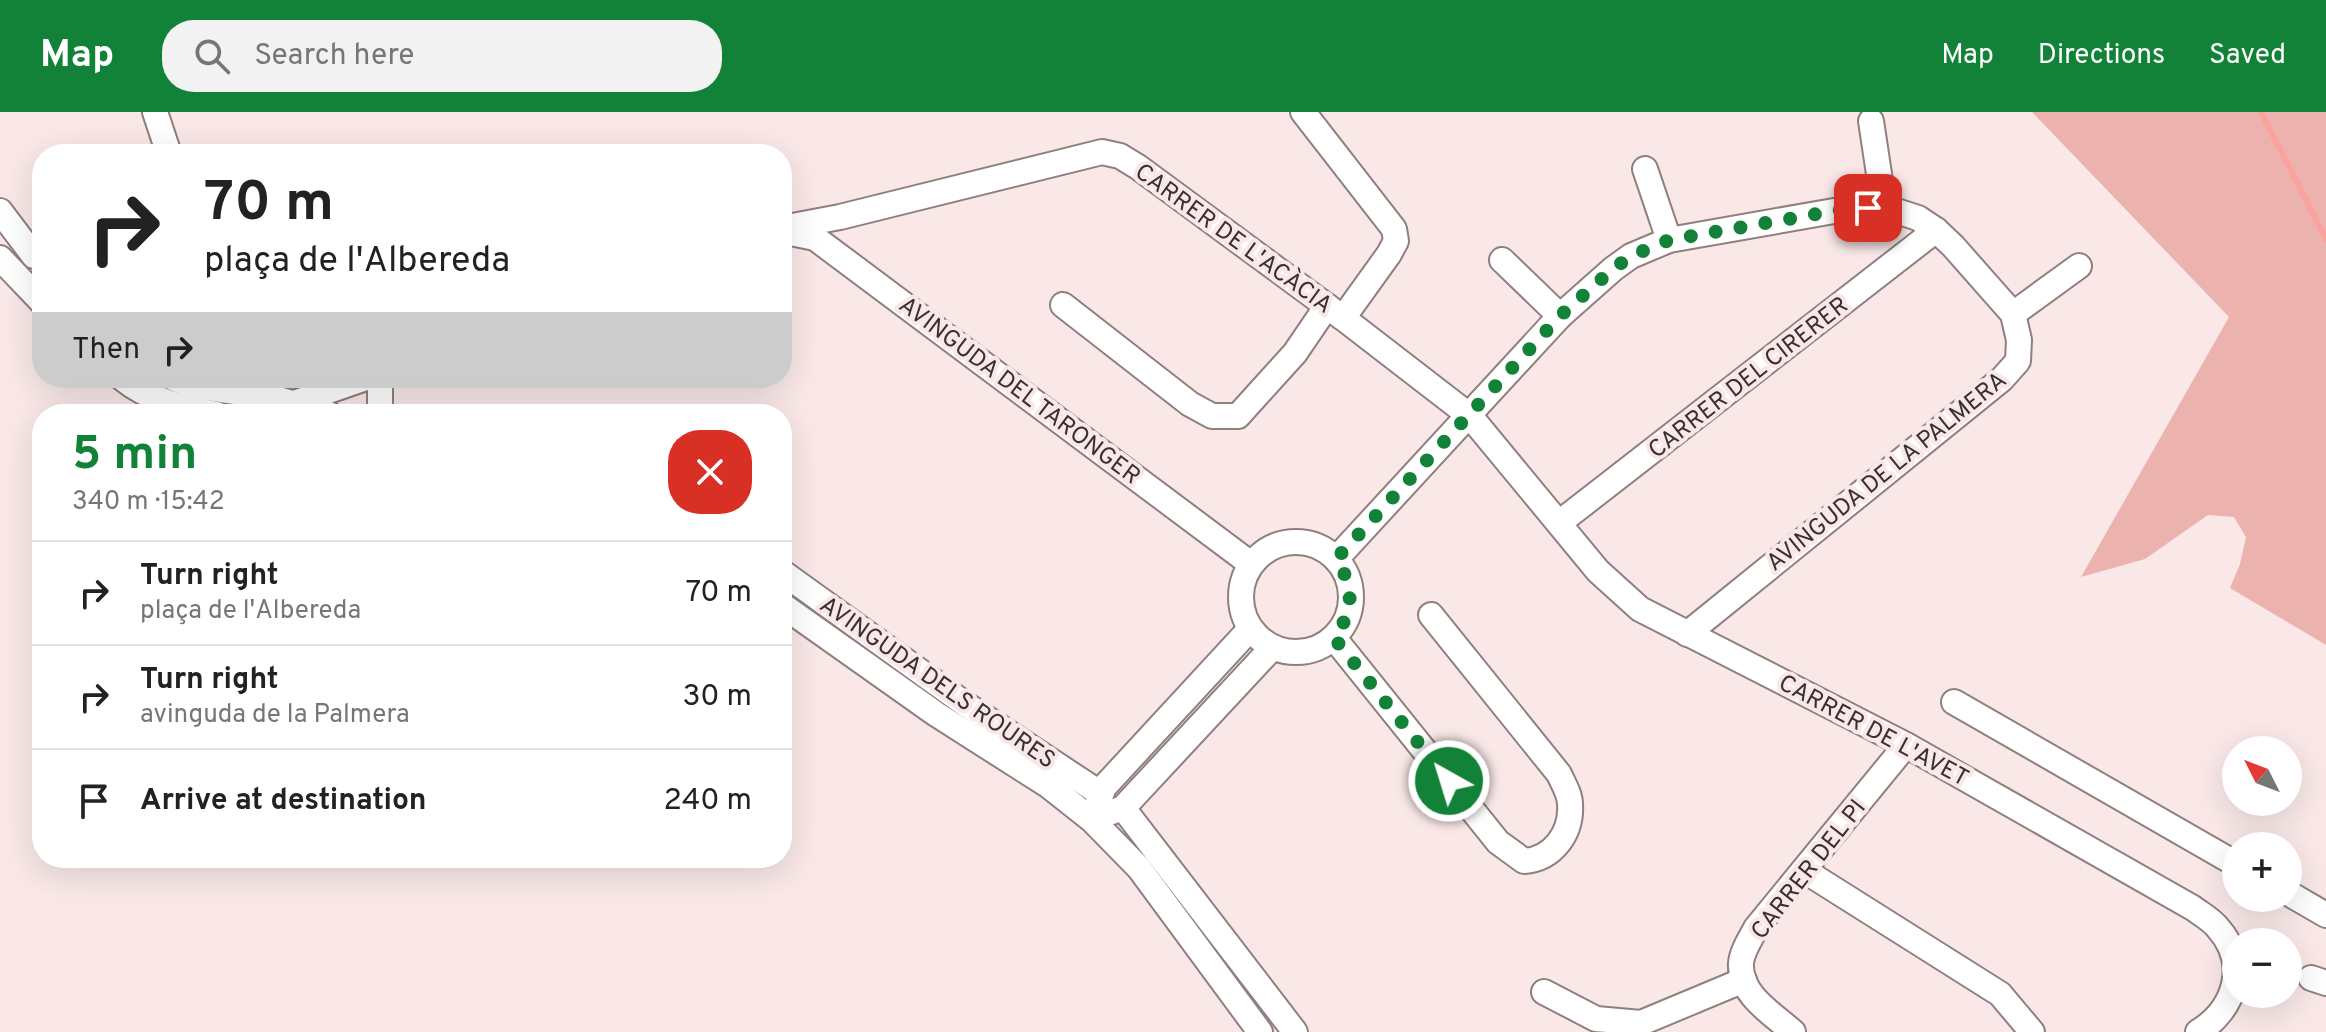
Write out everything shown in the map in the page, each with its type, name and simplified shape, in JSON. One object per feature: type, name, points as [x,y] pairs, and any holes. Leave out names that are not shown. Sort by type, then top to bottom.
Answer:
[{"type":"street","points":[[155,112],[166,144]]},
{"type":"street","points":[[1063,305],[1190,404],[1212,416],[1238,416],[1389,254],[1396,241],[1394,229],[1303,112]]},
{"type":"street","points":[[1871,121],[1884,207]]},
{"type":"street","name":"CARRER DE L'ACÀCIA","points":[[792,228],[1102,152],[1120,156],[1335,312],[1470,416]]},
{"type":"street","points":[[1645,169],[1669,240]]},
{"type":"street","points":[[1336,559],[1560,316],[1631,256],[1669,240],[1851,208],[1884,207],[1918,218],[1936,230],[2013,314],[2079,266]]},
{"type":"street","points":[[0,211],[32,247]]},
{"type":"street","name":"CARRER DEL CIRERER","points":[[1559,523],[1936,230]]},
{"type":"street","name":"AVINGUDA DEL TARONGER","points":[[792,232],[815,238],[1251,564]]},
{"type":"street","points":[[0,258],[32,292]]},
{"type":"street","points":[[17,276],[32,260]]},
{"type":"street","points":[[1502,260],[1560,316]]},
{"type":"street","name":"AVINGUDA DE LA PALMERA","points":[[1687,634],[2002,379],[2018,361],[2019,340],[2013,314]]},
{"type":"street","points":[[141,388],[175,404]]},
{"type":"street","points":[[207,388],[297,404]]},
{"type":"street","points":[[294,403],[337,388]]},
{"type":"street","name":"CARRER DE L'AVET","points":[[1470,416],[1619,592],[1640,609],[1906,745],[2193,908],[2218,927],[2232,949],[2236,974],[2230,1000],[2215,1021],[2198,1032]]},
{"type":"street","points":[[1308,542],[1336,559],[1346,574],[1351,592],[1350,610],[1334,638],[1317,648],[1287,652],[1272,648],[1250,629],[1240,595],[1242,581],[1260,554],[1274,546],[1308,542]]},
{"type":"street","name":"AVINGUDA DELS ROURES","points":[[792,579],[968,706],[1100,788],[1117,795],[1123,808]]},
{"type":"street","points":[[792,612],[936,714],[1049,786],[1092,820],[1139,868],[1260,1032]]},
{"type":"street","points":[[1334,638],[1498,842],[1524,861],[1539,860],[1552,852],[1565,830],[1570,802],[1566,788],[1559,774],[1431,615]]},
{"type":"street","points":[[1092,820],[1100,788],[1250,629]]},
{"type":"street","points":[[1092,820],[1123,808],[1272,648]]},
{"type":"street","points":[[1954,702],[2222,856]]},
{"type":"street","name":"CARRER DEL PI","points":[[1744,980],[1741,962],[1756,928],[1906,745]]},
{"type":"street","points":[[1049,786],[1100,788]]},
{"type":"street","points":[[1123,808],[1124,830],[1139,868]]},
{"type":"street","points":[[1123,808],[1295,1032]]},
{"type":"street","points":[[1805,871],[2000,994],[2032,1032]]},
{"type":"street","points":[[2302,901],[2326,915]]},
{"type":"street","points":[[1544,992],[1616,1027],[1641,1023],[1744,980],[1751,995],[1793,1032]]},
{"type":"shaded area","points":[[2032,112],[2326,112],[2326,645],[2230,588],[2246,537],[2234,517],[2208,515],[2145,559],[2081,577],[2229,317]]},
{"type":"waterway","points":[[2261,112],[2326,239]]},
{"type":"route","points":[[1449,781],[1334,638],[1350,610],[1351,592],[1346,574],[1336,559],[1560,316],[1631,256],[1669,240],[1851,208],[1868,208]]}]
